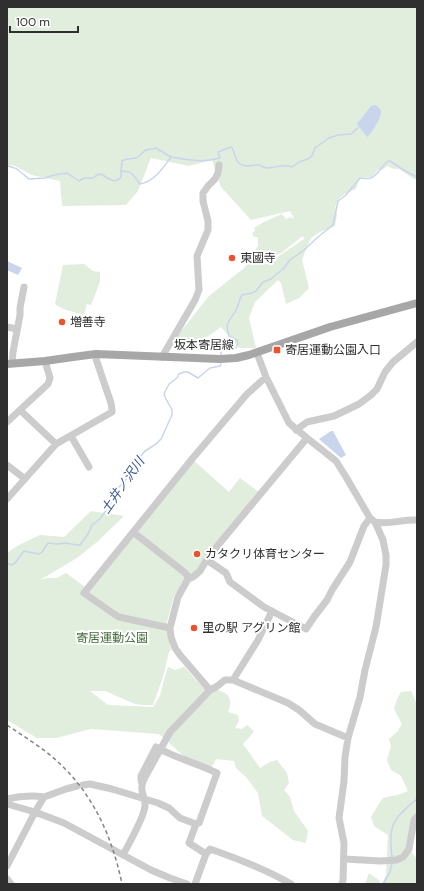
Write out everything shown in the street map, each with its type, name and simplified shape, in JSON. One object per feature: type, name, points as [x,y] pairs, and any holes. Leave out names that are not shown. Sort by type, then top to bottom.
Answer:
[{"type":"main road","name":"坂本寄居線","points":[[9,364],[45,362],[96,354],[231,359],[257,353],[330,327],[417,303]]},
{"type":"street","points":[[162,357],[195,300],[199,290],[197,256],[208,230],[208,221],[203,201],[203,193],[215,179],[218,173],[219,165]]},
{"type":"street","points":[[9,364],[20,315],[24,287]]},
{"type":"street","points":[[7,327],[17,329]]},
{"type":"street","points":[[296,430],[307,422],[334,416],[359,404],[371,395],[377,388],[385,372],[393,362],[417,342]]},
{"type":"street","points":[[257,353],[266,376],[289,423],[336,461],[383,540],[386,555],[386,565],[376,627],[360,696],[348,738],[345,757],[344,782],[339,818],[344,843],[342,884]]},
{"type":"street","points":[[7,499],[56,444],[112,412],[111,402],[96,359],[96,354]]},
{"type":"street","points":[[7,422],[48,384],[50,378],[45,362]]},
{"type":"street","points":[[170,628],[119,617],[84,593],[192,459],[247,394],[266,376]]},
{"type":"street","points":[[20,410],[56,444]]},
{"type":"street","points":[[71,436],[90,467]]},
{"type":"street","points":[[210,690],[180,655],[175,648],[171,637],[170,628],[178,597],[188,578],[193,577],[200,571],[209,556],[307,438]]},
{"type":"street","points":[[7,466],[26,479]]},
{"type":"street","points":[[372,520],[380,523],[410,519],[417,520]]},
{"type":"street","points":[[207,560],[226,573],[230,582],[264,607],[306,629],[327,600],[350,562],[364,526],[372,520]]},
{"type":"street","points":[[132,532],[184,572],[188,578]]},
{"type":"street","points":[[233,680],[258,640],[272,611]]},
{"type":"street","points":[[123,855],[144,814],[146,805],[141,788],[143,781],[170,732],[210,690],[225,680],[233,680],[288,703],[299,710],[315,724],[348,738]]},
{"type":"street","points":[[143,781],[141,780],[141,776],[156,747],[217,773],[199,823],[196,824],[189,843],[206,854]]},
{"type":"street","points":[[7,799],[34,795],[44,797],[66,788],[90,784],[158,803],[169,808],[180,818],[196,824]]},
{"type":"street","points":[[7,866],[44,797]]},
{"type":"street","points":[[7,804],[35,812],[64,823],[151,870],[187,884]]},
{"type":"street","points":[[344,859],[381,861],[396,860],[403,857],[409,849],[414,820],[417,817]]},
{"type":"street","points":[[195,884],[206,854],[210,849],[291,884]]},
{"type":"street","points":[[274,884],[280,878]]},
{"type":"street","points":[[7,879],[11,884]]},
{"type":"green space","points":[[7,7],[417,7],[417,179],[414,179],[399,169],[394,169],[387,166],[384,169],[378,170],[372,177],[360,177],[356,189],[343,195],[337,203],[335,207],[337,215],[335,226],[312,237],[308,244],[302,260],[309,288],[299,298],[286,304],[281,283],[278,280],[255,302],[249,318],[256,348],[239,348],[221,327],[200,342],[178,343],[178,335],[209,296],[244,268],[249,261],[267,264],[304,239],[303,236],[274,257],[263,259],[253,258],[250,257],[258,246],[258,237],[254,237],[252,233],[255,231],[254,228],[282,214],[286,219],[292,217],[295,220],[290,211],[251,220],[221,187],[212,160],[189,166],[151,158],[138,191],[126,205],[62,206],[60,181],[32,175],[13,165],[7,166]]},
{"type":"green space","points":[[84,264],[93,271],[100,272],[100,282],[91,305],[87,304],[84,315],[63,309],[55,304],[63,265]]},
{"type":"green space","name":"寄居運動公園","points":[[193,460],[229,492],[240,478],[259,492],[174,596],[167,622],[167,632],[171,650],[169,652],[163,677],[153,705],[135,704],[105,691],[90,691],[108,705],[153,707],[160,696],[168,667],[175,670],[184,667],[199,683],[226,694],[229,698],[230,704],[228,712],[238,715],[239,721],[235,728],[242,729],[247,725],[254,731],[243,744],[260,768],[277,760],[287,773],[289,783],[284,790],[290,797],[294,811],[308,831],[306,843],[293,840],[262,816],[258,793],[246,777],[236,768],[234,761],[216,759],[211,768],[195,766],[159,734],[91,729],[56,738],[37,738],[7,720],[7,553],[17,546],[40,535],[64,537],[91,511],[124,516],[97,542],[77,558],[40,580],[57,578],[66,573],[88,589]]},
{"type":"green space","points":[[411,691],[417,704],[417,814],[411,819],[407,846],[417,859],[417,884],[382,884],[386,875],[388,835],[374,826],[371,817],[383,798],[408,791],[401,776],[391,770],[387,760],[391,746],[389,739],[398,731],[402,724],[394,709],[397,699],[401,692]]},
{"type":"green space","points":[[369,873],[380,881],[379,884],[365,884]]},
{"type":"water","points":[[375,105],[379,108],[381,115],[367,137],[357,124],[371,106]]},
{"type":"water","points":[[7,261],[22,268],[18,275],[7,270]]},
{"type":"water","points":[[333,431],[346,455],[341,458],[319,439]]},
{"type":"waterway","points":[[7,166],[17,169],[29,179],[45,178],[67,173],[79,181],[84,178],[93,178],[101,174],[115,181],[121,177],[121,171],[125,171],[132,174],[140,184],[145,183],[154,177],[171,157],[196,160],[213,160],[220,158],[218,152],[231,147],[238,162],[242,165],[258,165],[267,168],[282,166],[292,167],[312,156],[315,148],[329,138],[338,135],[351,134],[359,127]]},
{"type":"waterway","points":[[121,171],[122,161],[138,157],[147,150],[156,148],[171,157]]},
{"type":"waterway","name":"土井ノ沢川","points":[[221,356],[221,349],[223,347],[236,348],[238,344],[237,340],[229,336],[227,327],[242,295],[256,291],[263,282],[271,279],[284,268],[290,260],[333,225],[338,201],[346,195],[360,178],[373,177],[388,161],[417,177]]},
{"type":"waterway","name":"土井ノ沢川","points":[[7,563],[11,565],[15,563],[24,551],[39,554],[48,543],[80,545],[88,534],[92,525],[100,519],[111,503],[116,490],[125,481],[132,467],[145,451],[161,439],[172,415],[172,410],[164,394],[169,384],[177,378],[179,374],[184,372],[188,372],[198,378],[210,368],[220,366],[221,364]]},
{"type":"waterway","points":[[392,858],[391,836],[394,824],[402,812],[417,799]]},
{"type":"waterway","points":[[383,884],[390,872],[392,863]]},
{"type":"railway","points":[[7,725],[45,751],[60,764],[86,794],[96,810],[112,846],[122,884]]},
{"type":"place","name":"東國寺","points":[[232,258]]},
{"type":"place","name":"増善寺","points":[[62,322]]},
{"type":"place","name":"寄居運動公園入口","points":[[277,350]]},
{"type":"place","name":"カタクリ体育センター","points":[[197,554]]},
{"type":"place","name":"里の駅 アグリン館","points":[[194,628]]}]
